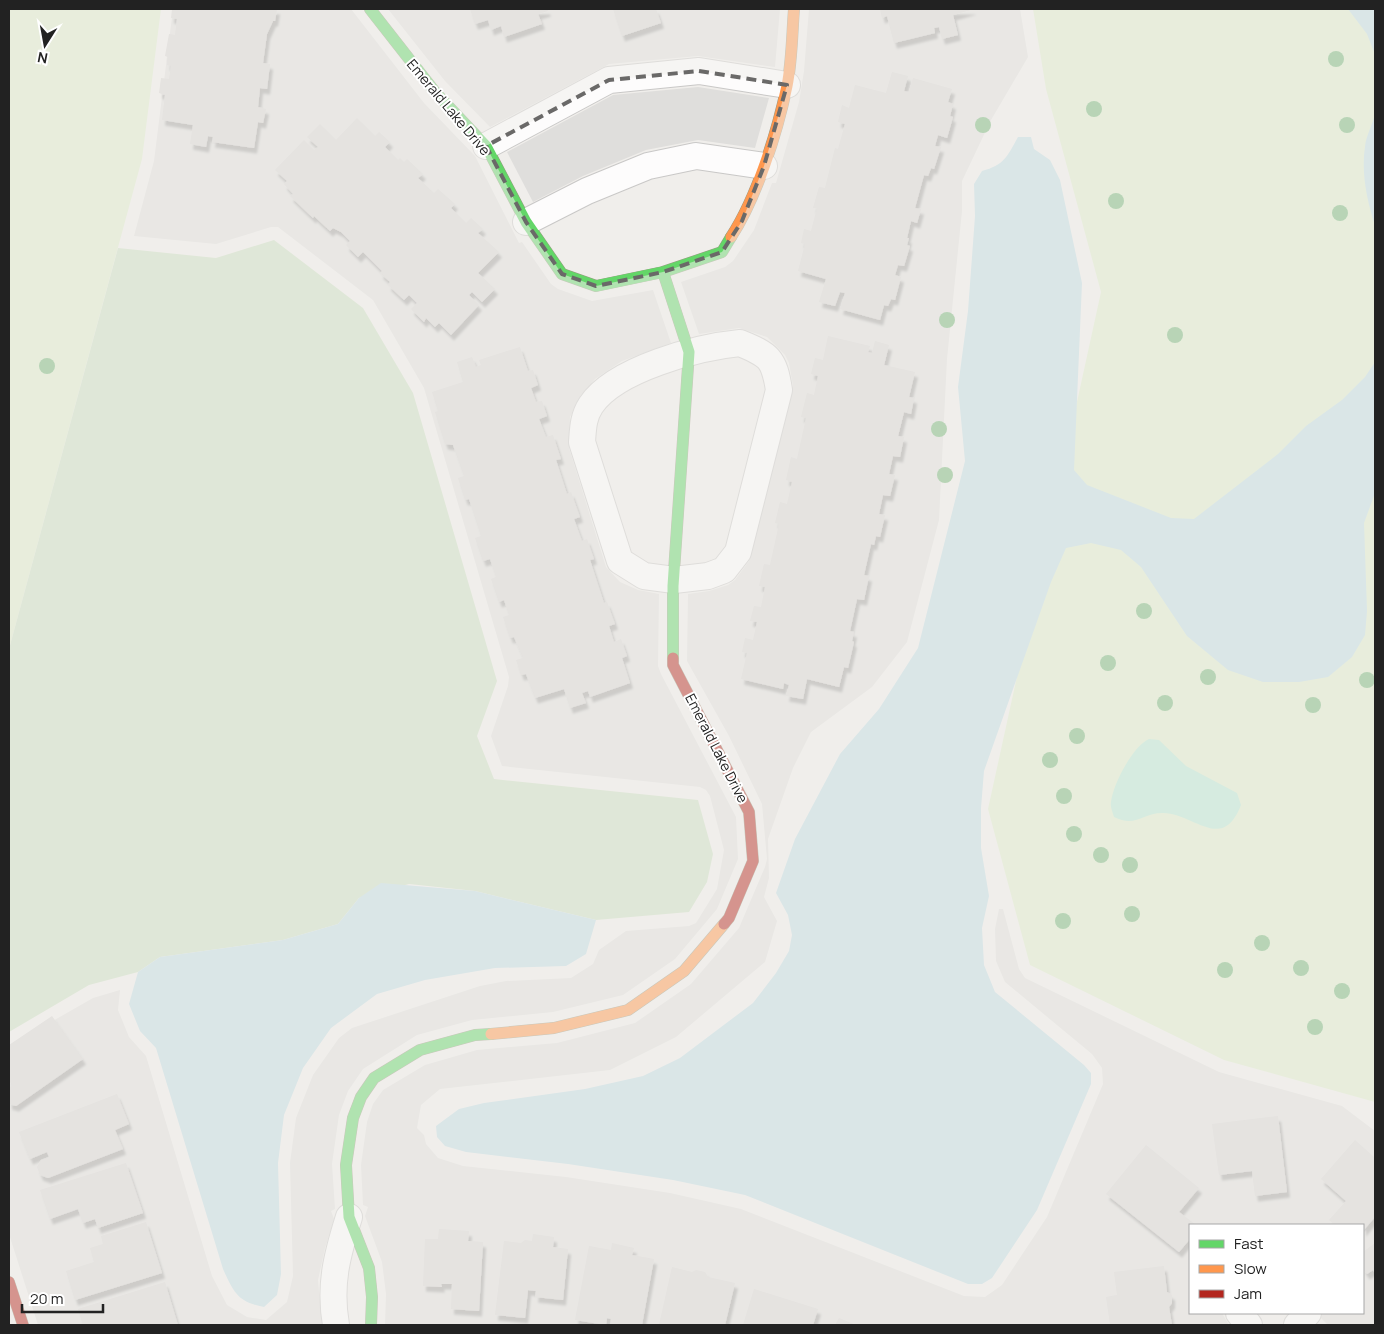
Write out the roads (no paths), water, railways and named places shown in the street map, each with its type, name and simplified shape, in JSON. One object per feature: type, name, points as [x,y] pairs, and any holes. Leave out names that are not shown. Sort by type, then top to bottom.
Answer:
[{"type":"street","name":"Emerald Lake Drive","points":[[370,9],[435,92],[486,146],[526,222],[562,274],[596,286],[663,272],[722,252],[742,221],[764,166],[787,85],[794,9]]},
{"type":"street","points":[[486,146],[609,80],[699,71],[787,85]]},
{"type":"street","points":[[526,222],[587,191],[648,166],[696,156],[764,166]]},
{"type":"street","name":"Emerald Lake Drive","points":[[371,1325],[372,1296],[369,1268],[350,1217],[346,1165],[349,1135],[361,1097],[374,1078],[420,1050],[475,1035],[554,1028],[628,1010],[684,971],[729,918],[753,861],[749,812],[673,665],[674,580],[689,352],[663,272]]},
{"type":"street","points":[[740,343],[762,352],[775,367],[779,390],[738,552],[724,570],[708,576],[674,580],[644,576],[620,561],[582,442],[583,423],[591,406],[605,390],[626,376],[689,352],[714,346],[740,343]]},
{"type":"street","name":"Emerald Lake Drive","points":[[336,1325],[332,1283],[338,1251],[350,1217]]},
{"type":"street","points":[[9,1282],[23,1325]]},
{"type":"street","points":[[1240,1314],[1248,1325]]},
{"type":"water","points":[[1348,9],[1375,9],[1375,54],[1367,34]]},
{"type":"water","points":[[1375,113],[1375,225],[1367,196],[1364,157],[1368,134]]},
{"type":"water","points":[[1018,137],[1031,137],[1034,149],[1050,160],[1060,180],[1082,283],[1074,470],[1087,485],[1171,518],[1194,519],[1278,454],[1306,426],[1342,400],[1365,377],[1375,362],[1375,493],[1364,523],[1367,611],[1365,635],[1352,657],[1328,677],[1299,682],[1263,682],[1228,670],[1187,636],[1141,567],[1121,550],[1091,543],[1066,548],[1051,582],[984,771],[981,808],[981,848],[989,896],[982,928],[984,965],[995,992],[1084,1065],[1091,1073],[1091,1084],[1037,1210],[992,1278],[982,1284],[968,1284],[745,1195],[673,1180],[568,1164],[466,1152],[445,1146],[437,1137],[436,1126],[459,1109],[484,1103],[585,1089],[643,1076],[680,1058],[753,1003],[776,973],[789,951],[792,935],[788,915],[776,893],[795,839],[840,754],[879,709],[918,648],[965,461],[958,387],[968,311],[975,216],[974,184],[982,171],[995,166],[1004,159]]},
{"type":"water","points":[[381,883],[475,891],[596,920],[586,954],[566,966],[495,968],[425,980],[377,994],[331,1028],[303,1068],[284,1115],[278,1163],[281,1274],[277,1295],[264,1307],[255,1305],[238,1295],[223,1269],[156,1048],[140,1031],[129,1004],[138,972],[160,957],[283,940],[338,924],[359,898]]}]
